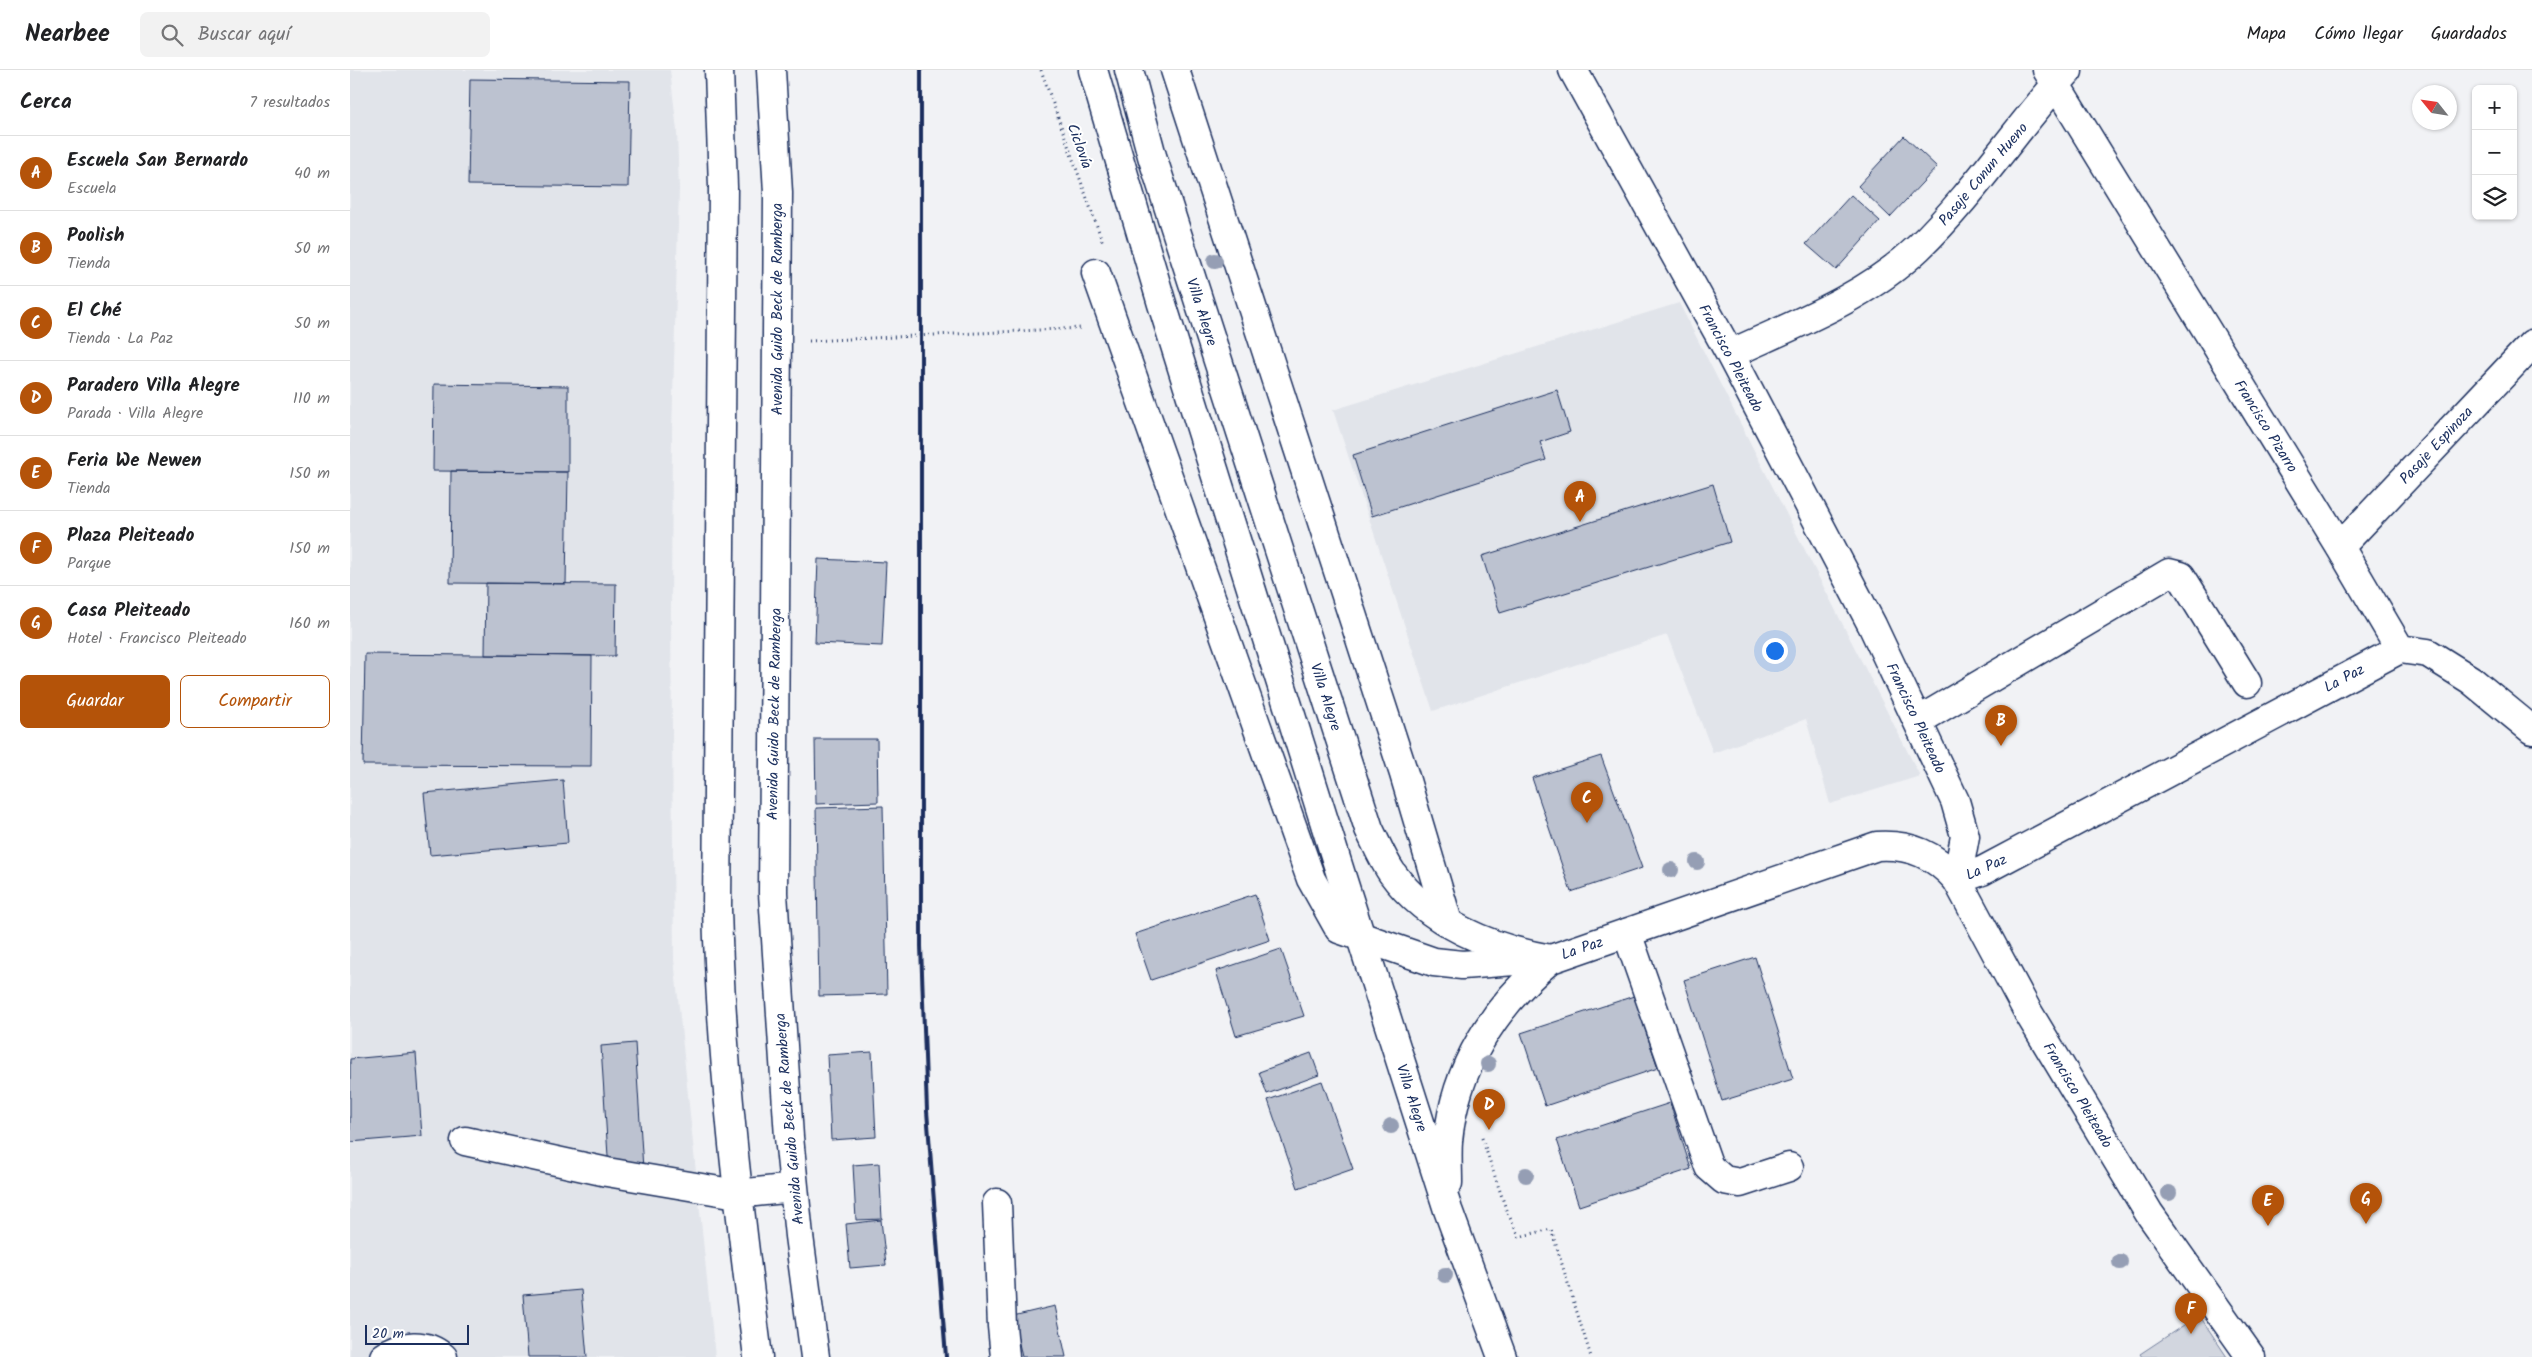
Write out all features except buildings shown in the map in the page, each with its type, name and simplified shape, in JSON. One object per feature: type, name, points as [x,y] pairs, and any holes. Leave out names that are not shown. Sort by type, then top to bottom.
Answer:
[{"type":"main road","points":[[719,70],[723,187],[717,909],[723,1039],[738,1194],[758,1357]]},
{"type":"main road","name":"Avenida Guido Beck de Ramberga","points":[[772,70],[778,193],[773,892],[784,1080],[794,1188],[815,1357]]},
{"type":"main road","name":"Villa Alegre","points":[[1092,70],[1162,304],[1361,938],[1448,1210],[1502,1357]]},
{"type":"main road","name":"Villa Alegre","points":[[1129,70],[1152,156],[1369,828],[1392,872],[1411,895],[1448,922],[1496,945],[1521,954],[1551,958]]},
{"type":"main road","points":[[1175,70],[1401,764],[1448,922]]},
{"type":"main road","name":"Francisco Pleiteado","points":[[1573,70],[1730,354],[1872,625],[1955,800],[1965,836],[1957,880],[2028,1012],[2149,1213],[2251,1357]]},
{"type":"main road","name":"Pasaje Conun Hueno","points":[[1730,354],[1841,303],[1878,280],[1917,249],[1960,206],[2058,75]]},
{"type":"main road","name":"Francisco Pizarro","points":[[2058,75],[2400,648]]},
{"type":"main road","points":[[1096,273],[1311,878],[1339,929],[1434,962],[1462,965],[1551,958]]},
{"type":"main road","name":"Pasaje Espinoza","points":[[2340,547],[2532,344]]},
{"type":"main road","points":[[1918,722],[2169,572],[2181,576],[2247,683]]},
{"type":"main road","points":[[2400,648],[2428,653],[2471,680],[2532,730]]},
{"type":"main road","name":"La Paz","points":[[1551,958],[1877,846],[1894,845],[1926,853],[1944,865],[1957,880],[1982,871],[2400,648]]},
{"type":"main road","points":[[1627,933],[1709,1167],[1724,1180],[1740,1183],[1789,1167]]},
{"type":"main road","name":"Villa Alegre","points":[[1448,1210],[1448,1142],[1453,1109],[1462,1078],[1490,1022],[1528,978],[1551,958]]},
{"type":"main road","points":[[465,1141],[607,1172],[738,1194],[794,1188]]},
{"type":"main road","points":[[997,1203],[1005,1357]]},
{"type":"main road","points":[[384,1357],[396,1350],[419,1346],[431,1349],[443,1357]]},
{"type":"path","name":"Ciclovía","points":[[1041,70],[1099,231]]},
{"type":"path","points":[[803,342],[1079,328],[1112,318]]},
{"type":"path","points":[[1481,1134],[1506,1209],[1519,1237],[1551,1229],[1591,1357]]},
{"type":"shaded area","points":[[350,70],[670,70],[677,131],[679,189],[672,432],[671,618],[674,959],[715,1357],[350,1357]]},
{"type":"shaded area","points":[[1679,303],[1920,776],[1830,804],[1806,719],[1713,753],[1667,635],[1433,711],[1333,410]]},
{"type":"shaded area","points":[[2199,1315],[2227,1357],[2142,1357],[2140,1354]]},
{"type":"railway","points":[[921,70],[921,946],[927,1111],[946,1357]]},
{"type":"place","name":"Escuela San Bernardo","points":[[1580,522]]},
{"type":"place","name":"Poolish","points":[[2001,746]]},
{"type":"place","name":"El Ché","points":[[1587,823]]},
{"type":"place","name":"Paradero Villa Alegre","points":[[1489,1130]]},
{"type":"place","name":"Casa Pleiteado","points":[[2366,1224]]},
{"type":"place","name":"Feria We Newen","points":[[2268,1226]]},
{"type":"place","name":"Plaza Pleiteado","points":[[2191,1334]]}]
